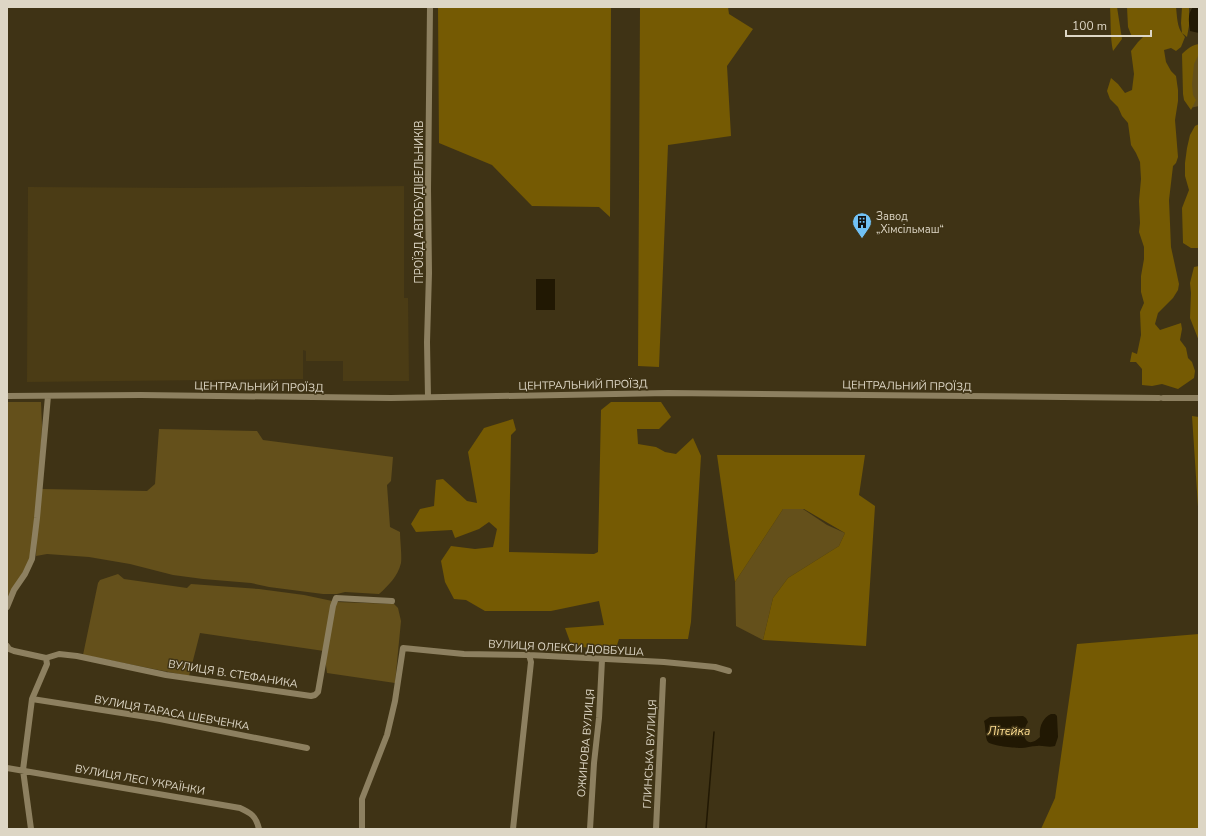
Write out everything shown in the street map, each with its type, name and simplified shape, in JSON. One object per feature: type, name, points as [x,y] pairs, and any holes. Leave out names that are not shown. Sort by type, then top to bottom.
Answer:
[{"type":"street","name":"ПРОЇЗД АВТОБУДІВЕЛЬНИКІВ","points":[[428,397],[427,348],[429,273],[428,190],[430,7]]},
{"type":"street","name":"ЦЕНТРАЛЬНИЙ ПРОЇЗД","points":[[7,396],[146,395],[428,397],[668,393],[1199,398]]},
{"type":"street","points":[[7,607],[14,590],[32,559],[48,396]]},
{"type":"street","name":"ВУЛИЦЯ В. СТЕФАНИКА","points":[[46,658],[60,654],[77,656],[166,675],[311,696],[318,692],[333,606],[336,598],[392,601]]},
{"type":"street","points":[[7,646],[9,649],[14,651],[46,658],[47,664],[32,699],[23,770],[30,829]]},
{"type":"street","name":"ВУЛИЦЯ ОЛЕКСИ ДОВБУША","points":[[362,829],[362,799],[387,735],[395,701],[403,648],[464,654],[529,655],[671,663],[715,667],[729,670]]},
{"type":"street","points":[[513,829],[529,688],[531,662],[529,655]]},
{"type":"street","name":"ОЖИНОВА ВУЛИЦЯ","points":[[590,829],[602,660]]},
{"type":"street","name":"ГЛИНСЬКА ВУЛИЦЯ","points":[[656,829],[663,680]]},
{"type":"street","name":"ВУЛИЦЯ ТАРАСА ШЕВЧЕНКА","points":[[32,699],[160,719],[307,748]]},
{"type":"street","name":"ВУЛИЦЯ ЛЕСІ УКРАЇНКИ","points":[[7,768],[240,808],[252,814],[258,824],[259,829]]},
{"type":"shaded area","points":[[438,7],[611,7],[610,217],[599,207],[532,206],[492,165],[439,143]]},
{"type":"shaded area","points":[[640,7],[728,7],[729,14],[753,29],[727,66],[731,136],[668,145],[659,367],[638,366]]},
{"type":"shaded area","points":[[1110,7],[1117,7],[1122,39],[1113,51],[1111,35]]},
{"type":"shaded area","points":[[1127,7],[1176,7],[1179,28],[1185,37],[1181,47],[1176,51],[1171,48],[1164,50],[1166,62],[1176,76],[1178,90],[1175,120],[1178,157],[1173,166],[1169,200],[1171,247],[1179,284],[1178,290],[1173,298],[1158,313],[1155,324],[1160,330],[1181,323],[1182,329],[1180,340],[1186,348],[1188,358],[1192,362],[1195,371],[1194,378],[1178,389],[1162,384],[1152,386],[1142,385],[1142,369],[1136,362],[1130,362],[1132,352],[1137,354],[1141,335],[1140,312],[1144,303],[1141,292],[1141,276],[1144,259],[1144,247],[1139,232],[1141,179],[1140,162],[1131,145],[1128,123],[1122,116],[1118,107],[1110,99],[1107,91],[1111,78],[1125,93],[1132,90],[1134,74],[1131,51],[1143,37],[1132,37],[1128,27]]},
{"type":"shaded area","points":[[1182,7],[1189,7],[1189,26],[1187,37],[1182,33]]},
{"type":"shaded area","points":[[1199,44],[1199,54],[1194,64],[1192,84],[1193,95],[1196,100],[1191,110],[1184,100],[1183,94],[1182,54],[1194,45]]},
{"type":"shaded area","points":[[1199,45],[1199,106],[1190,108],[1187,70]]},
{"type":"shaded area","points":[[1199,124],[1199,248],[1191,248],[1183,243],[1182,208],[1189,190],[1185,176],[1187,148],[1190,135],[1195,126]]},
{"type":"shaded area","points":[[404,186],[404,298],[408,298],[409,381],[343,381],[343,361],[306,361],[306,351],[303,350],[303,379],[27,382],[28,187],[190,188]]},
{"type":"shaded area","points":[[1199,266],[1199,341],[1190,318],[1190,283],[1194,267]]},
{"type":"shaded area","points":[[7,402],[41,402],[42,426],[38,495],[31,558],[7,601]]},
{"type":"shaded area","points":[[611,402],[661,402],[671,417],[659,429],[637,429],[638,444],[656,447],[665,452],[676,454],[693,438],[701,456],[691,622],[688,639],[619,639],[616,648],[572,647],[565,628],[604,625],[599,601],[551,611],[485,611],[466,600],[454,599],[445,582],[441,561],[451,546],[475,549],[493,547],[497,529],[489,522],[479,529],[455,538],[452,530],[416,532],[411,524],[420,509],[434,506],[436,480],[443,479],[467,501],[477,503],[468,452],[484,428],[513,419],[516,430],[511,435],[509,552],[594,554],[598,552],[601,410]]},
{"type":"shaded area","points":[[1192,416],[1199,417],[1199,522]]},
{"type":"shaded area","points":[[159,429],[257,431],[263,440],[393,457],[391,481],[387,485],[390,527],[400,532],[400,568],[389,584],[379,594],[345,592],[337,594],[323,594],[269,587],[251,583],[173,575],[130,564],[89,557],[47,554],[36,556],[42,489],[147,491],[155,484]]},
{"type":"shaded area","points":[[717,455],[865,455],[859,495],[875,506],[866,646],[763,640],[773,598],[788,578],[839,546],[845,533],[804,509],[783,509],[735,582]]},
{"type":"shaded area","points":[[783,509],[803,509],[827,525],[845,533],[839,546],[788,578],[773,598],[763,640],[736,626],[735,582]]},
{"type":"shaded area","points":[[118,574],[124,579],[187,588],[191,584],[259,589],[304,595],[337,602],[394,604],[398,608],[401,621],[395,683],[327,673],[324,651],[200,633],[189,676],[83,655],[98,583],[100,580]]},
{"type":"shaded area","points":[[1199,634],[1199,829],[1041,829],[1055,798],[1077,644]]},
{"type":"water","points":[[1193,7],[1199,7],[1199,33],[1190,31],[1189,16]]},
{"type":"water","points":[[536,279],[555,279],[555,310],[536,310]]},
{"type":"water","name":"Літєйка","points":[[1051,714],[1055,714],[1057,716],[1058,737],[1055,746],[1014,748],[994,745],[987,740],[984,721],[990,717],[1023,716],[1028,722],[1025,727],[1024,736],[1028,742],[1031,742],[1040,737],[1042,724],[1045,718]]},
{"type":"waterway","points":[[706,829],[714,732]]},
{"type":"place","name":"Завод „Хімсільмаш“","points":[[862,239]]}]
